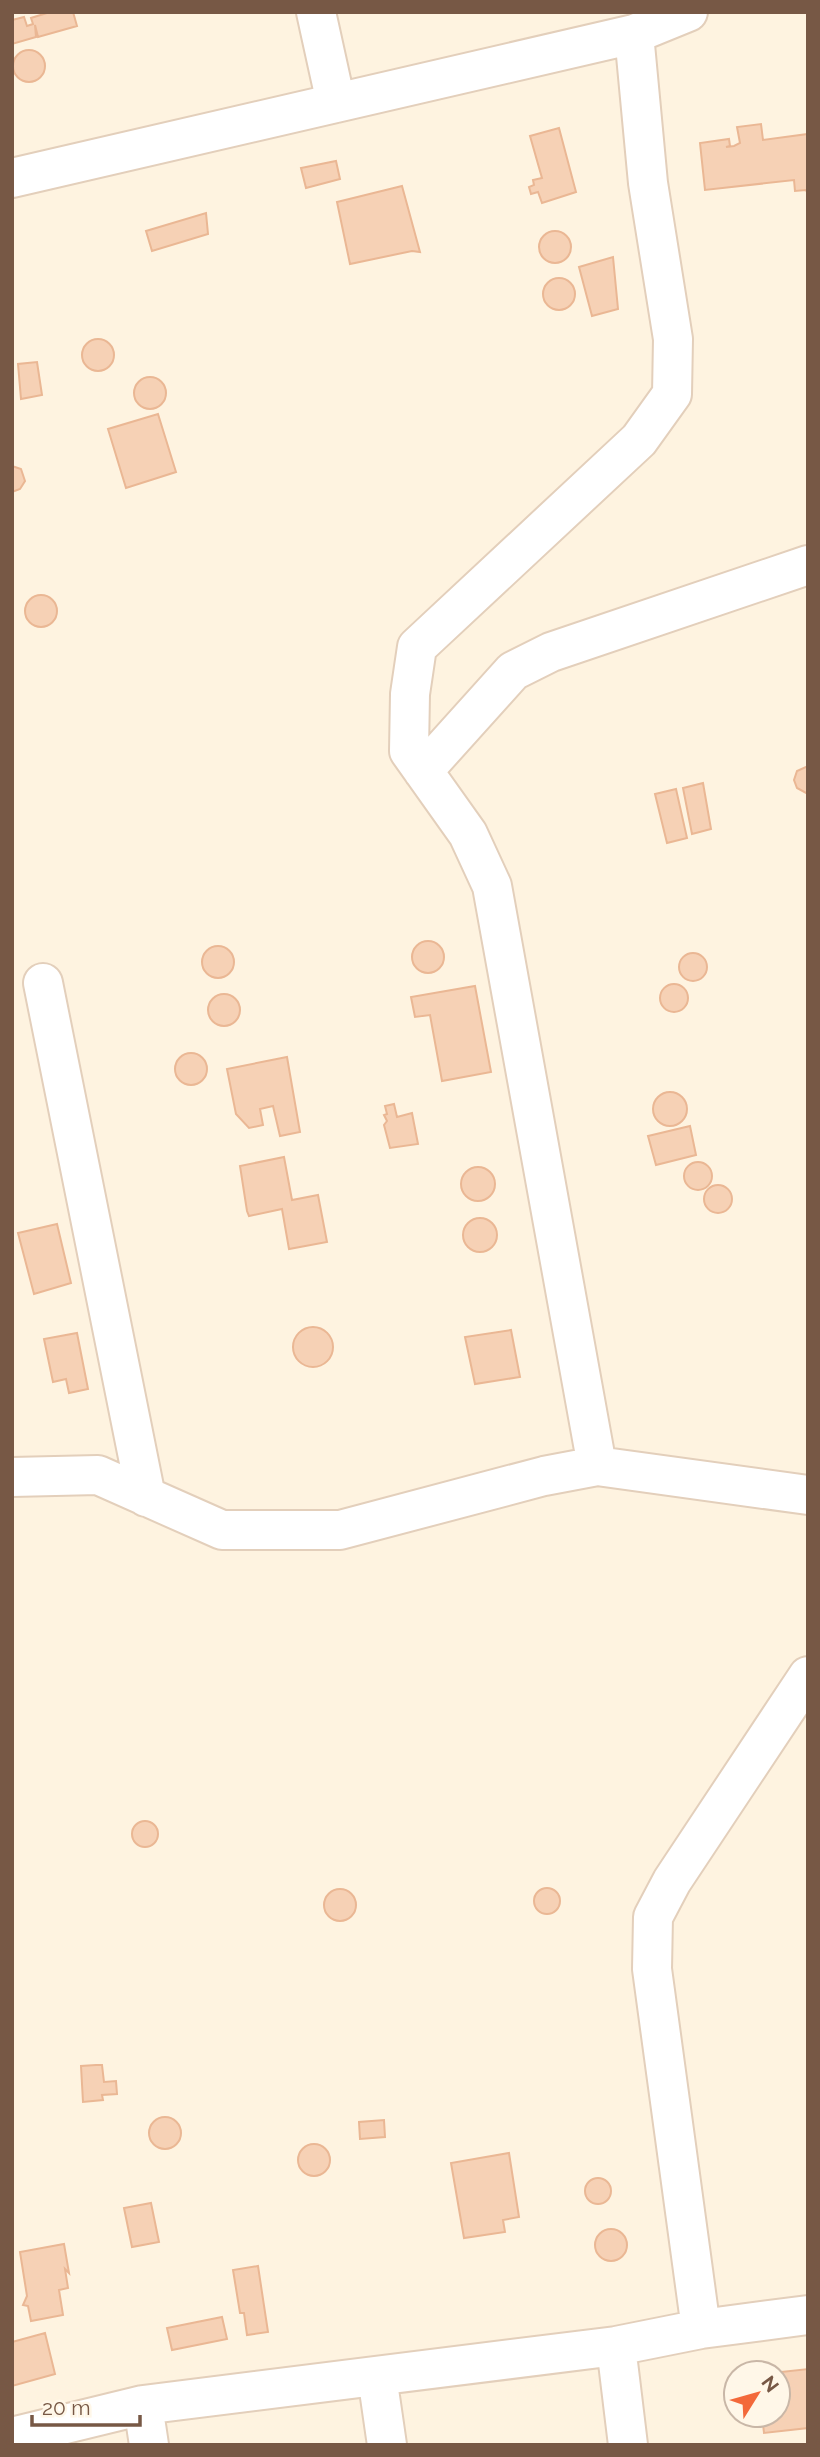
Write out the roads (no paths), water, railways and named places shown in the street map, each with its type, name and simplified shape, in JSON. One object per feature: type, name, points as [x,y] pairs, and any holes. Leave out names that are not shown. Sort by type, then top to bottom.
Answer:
[{"type":"street","points":[[316,12],[336,103]]},
{"type":"street","points":[[12,178],[634,34],[688,12]]},
{"type":"street","points":[[597,1466],[492,886],[468,834],[409,751],[410,694],[417,647],[639,440],[672,394],[673,339],[648,183],[634,34]]},
{"type":"street","points":[[423,771],[513,671],[551,652],[808,565]]},
{"type":"street","points":[[43,983],[146,1497]]},
{"type":"street","points":[[12,1477],[98,1475],[222,1530],[340,1530],[544,1476],[597,1466],[808,1495]]},
{"type":"street","points":[[701,2329],[652,1969],[653,1917],[672,1881],[808,1676]]},
{"type":"street","points":[[12,2437],[143,2405],[616,2346],[701,2329],[808,2315]]},
{"type":"street","points":[[616,2346],[628,2445]]},
{"type":"street","points":[[377,2376],[387,2445]]},
{"type":"street","points":[[143,2405],[149,2445]]}]
